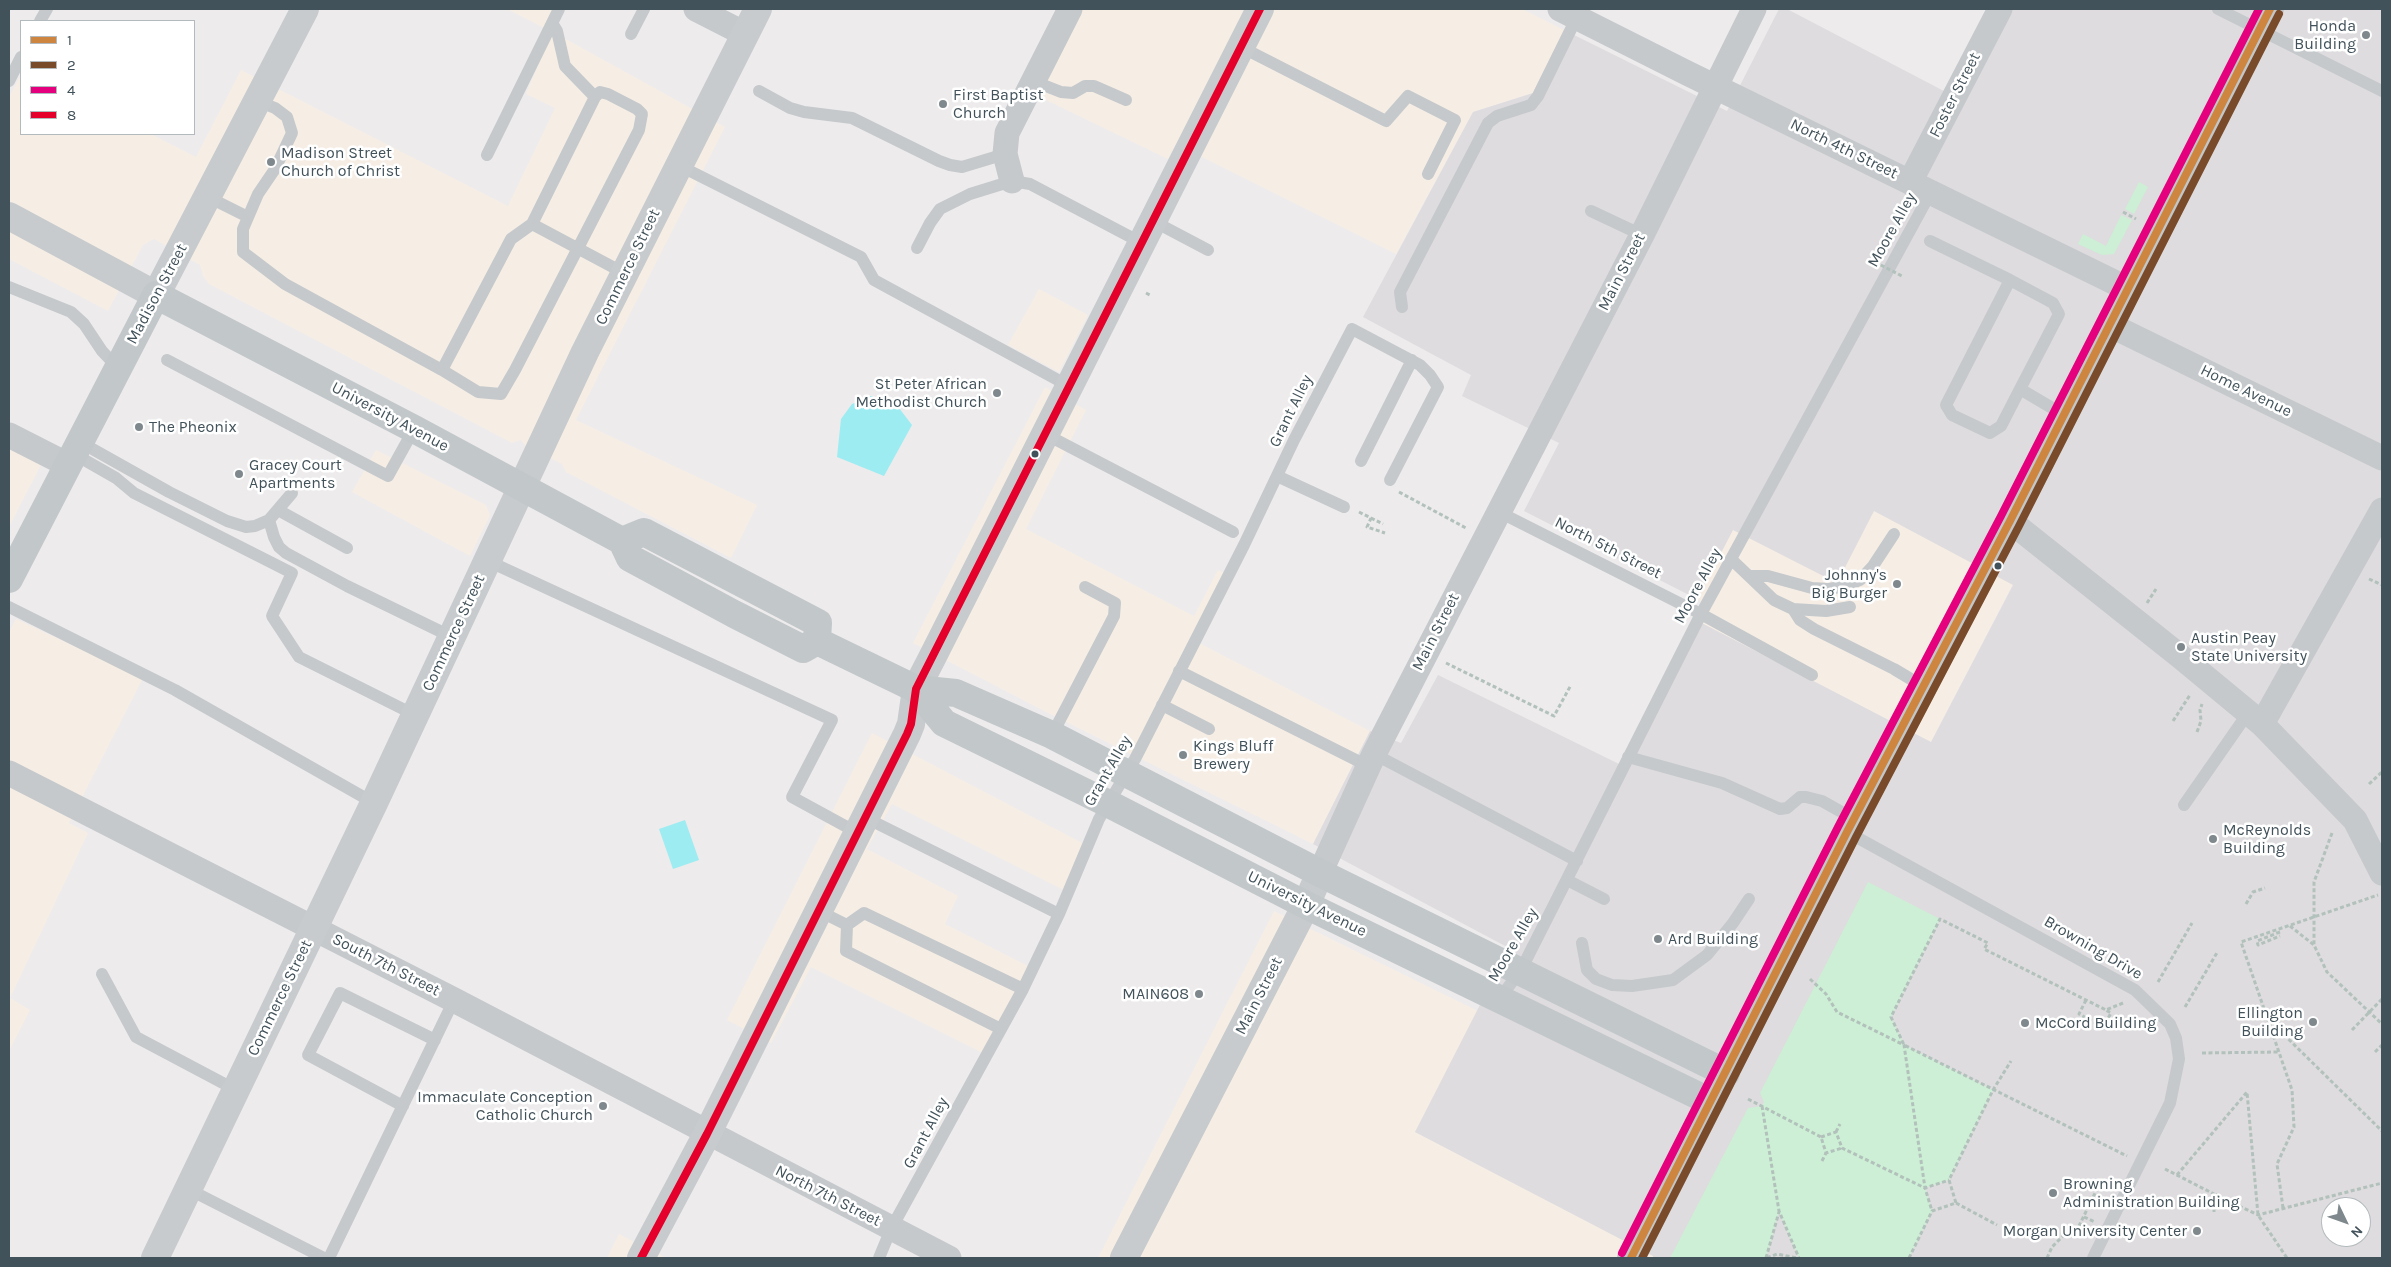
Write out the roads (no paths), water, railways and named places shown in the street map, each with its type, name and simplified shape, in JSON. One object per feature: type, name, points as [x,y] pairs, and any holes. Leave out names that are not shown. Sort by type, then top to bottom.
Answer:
[{"type":"main road","points":[[1631,1258],[1851,825],[2010,521],[2264,20]]},
{"type":"main road","name":"Madison Street","points":[[9,579],[156,295]]},
{"type":"main road","name":"University Avenue","points":[[156,295],[414,429],[622,541],[630,558],[803,649],[817,641],[916,689],[956,693],[1052,735],[1320,873],[1521,970],[1726,1073]]},
{"type":"main road","name":"University Avenue","points":[[916,689],[944,723],[1109,804],[1306,905],[1711,1102]]},
{"type":"street","points":[[696,9],[745,34]]},
{"type":"street","name":"Commerce Street","points":[[159,1257],[188,1188],[374,804],[523,488],[550,425],[678,165],[758,9]]},
{"type":"street","points":[[1012,180],[1005,154],[1007,133],[1070,9]]},
{"type":"street","points":[[641,1258],[707,1134],[907,734],[916,689],[1260,9]]},
{"type":"street","name":"Main Street","points":[[1124,1258],[1306,905],[1371,760],[1642,235],[1714,86],[1754,9]]},
{"type":"street","name":"Foster Street","points":[[1920,187],[2000,9]]},
{"type":"street","name":"Madison Street","points":[[156,295],[257,101],[301,10]]},
{"type":"street","name":"North 4th Street","points":[[1569,13],[2128,289]]},
{"type":"street","points":[[9,216],[156,295]]},
{"type":"street","name":"Home Avenue","points":[[2110,325],[2382,458]]},
{"type":"street","points":[[9,435],[74,453]]},
{"type":"street","points":[[2255,718],[2382,510]]},
{"type":"street","points":[[2010,521],[2255,718],[2300,761],[2355,820],[2382,873]]},
{"type":"street","name":"South 7th Street","points":[[9,773],[454,1000],[707,1134]]},
{"type":"street","name":"North 7th Street","points":[[707,1134],[949,1258]]},
{"type":"lane","points":[[41,20],[47,9]]},
{"type":"lane","points":[[487,155],[559,9]]},
{"type":"lane","points":[[631,34],[644,9]]},
{"type":"lane","points":[[2218,9],[2264,20],[2359,79],[2382,91]]},
{"type":"lane","points":[[1402,307],[1400,292],[1488,123],[1497,116],[1531,105],[1538,96],[1569,13]]},
{"type":"lane","points":[[552,23],[557,31],[565,66],[595,97]]},
{"type":"lane","points":[[1241,46],[1386,121],[1408,96],[1456,120],[1428,174]]},
{"type":"lane","points":[[9,81],[20,59]]},
{"type":"lane","points":[[1033,81],[1061,92],[1073,93],[1085,86],[1094,86],[1126,100]]},
{"type":"lane","points":[[759,91],[790,108],[804,112],[852,118],[938,161],[950,165],[962,167],[1005,154]]},
{"type":"lane","points":[[257,101],[274,108],[287,117],[292,133],[275,169],[258,194],[243,229],[243,252],[258,266],[285,284],[442,370],[478,392],[501,394],[642,121],[642,114],[637,108],[608,94],[600,92],[595,97],[532,224],[511,240],[442,370]]},
{"type":"lane","points":[[678,165],[861,257],[874,280],[1069,386]]},
{"type":"lane","points":[[917,248],[930,223],[940,209],[970,194],[1012,180],[1030,184],[1148,232],[1208,250]]},
{"type":"lane","name":"Moore Alley","points":[[1500,998],[1521,970],[1920,187]]},
{"type":"lane","points":[[208,197],[248,217]]},
{"type":"lane","points":[[1591,210],[1642,235]]},
{"type":"lane","points":[[532,224],[624,273]]},
{"type":"lane","points":[[1930,241],[2010,280],[2053,303],[2058,314],[2001,426],[1990,434],[1952,416],[1946,404],[2010,280]]},
{"type":"lane","points":[[9,287],[71,312],[84,324],[102,351],[118,368]]},
{"type":"lane","name":"Grant Alley","points":[[879,1258],[891,1229],[1023,988],[1060,914],[1099,819],[1162,705],[1335,359],[1352,329],[1412,360]]},
{"type":"lane","points":[[167,360],[388,476],[414,429]]},
{"type":"lane","points":[[1361,461],[1412,360],[1426,370],[1438,387],[1390,480]]},
{"type":"lane","points":[[2020,389],[2064,415]]},
{"type":"lane","points":[[1045,434],[1233,532]]},
{"type":"lane","points":[[74,453],[169,492],[227,521],[246,527],[255,526],[269,520],[292,493]]},
{"type":"lane","points":[[74,453],[116,478],[134,494],[292,573],[272,616],[299,657],[415,715]]},
{"type":"lane","points":[[1277,476],[1344,507]]},
{"type":"lane","points":[[278,510],[347,548]]},
{"type":"lane","name":"North 5th Street","points":[[1499,512],[1701,614],[1812,675]]},
{"type":"lane","points":[[269,520],[279,547],[286,552],[347,586],[452,636]]},
{"type":"lane","points":[[1751,576],[1768,576],[1812,588],[1829,589],[1845,586],[1860,580],[1874,566],[1894,534]]},
{"type":"lane","points":[[1731,559],[1774,600],[1793,610],[1826,611],[1850,607]]},
{"type":"lane","points":[[488,561],[832,720],[792,797],[1060,914]]},
{"type":"lane","points":[[1052,735],[1114,616],[1115,602],[1085,587]]},
{"type":"lane","points":[[9,607],[175,690],[374,804]]},
{"type":"lane","points":[[1793,610],[1800,620],[1814,629],[1894,669],[1924,687]]},
{"type":"lane","points":[[1179,671],[1371,760],[1577,861]]},
{"type":"lane","points":[[1162,705],[1209,729]]},
{"type":"lane","points":[[2184,805],[2255,718]]},
{"type":"lane","name":"Browning Drive","points":[[1628,757],[1722,783],[1780,809],[1787,808],[1800,797],[1822,801],[1851,825],[1923,874],[2135,990],[2170,1024],[2176,1038],[2179,1059],[2170,1103],[2094,1258]]},
{"type":"lane","points":[[1567,880],[1604,899]]},
{"type":"lane","points":[[1582,943],[1588,970],[1596,980],[1612,985],[1632,986],[1673,980],[1707,955],[1725,935],[1749,899]]},
{"type":"lane","points":[[819,910],[847,925]]},
{"type":"lane","points":[[847,925],[864,913],[1023,988]]},
{"type":"lane","points":[[847,925],[846,951],[1001,1028]]},
{"type":"lane","points":[[102,974],[136,1036],[236,1090]]},
{"type":"lane","points":[[403,1106],[308,1055],[340,993],[435,1040]]},
{"type":"lane","points":[[329,1258],[454,1000]]},
{"type":"lane","points":[[188,1188],[324,1258]]},
{"type":"water","points":[[871,396],[899,408],[912,425],[884,476],[837,457],[841,419],[852,404]]},
{"type":"water","points":[[685,820],[699,860],[673,869],[659,829]]},
{"type":"place","name":"Honda Building","points":[[2366,35]]},
{"type":"place","name":"First Baptist Church","points":[[943,104]]},
{"type":"place","name":"Madison Street Church of Christ","points":[[271,162]]},
{"type":"place","name":"St Peter African Methodist Church","points":[[997,393]]},
{"type":"place","name":"The Pheonix","points":[[139,427]]},
{"type":"place","name":"Gracey Court Apartments","points":[[239,474]]},
{"type":"place","name":"Johnny's Big Burger","points":[[1897,584]]},
{"type":"place","name":"Austin Peay State University","points":[[2181,647]]},
{"type":"place","name":"Kings Bluff Brewery","points":[[1183,755]]},
{"type":"place","name":"McReynolds Building","points":[[2213,839]]},
{"type":"place","name":"Ard Building","points":[[1658,939]]},
{"type":"place","name":"MAIN608","points":[[1199,994]]},
{"type":"place","name":"Ellington Building","points":[[2313,1022]]},
{"type":"place","name":"McCord Building","points":[[2025,1023]]},
{"type":"place","name":"Immaculate Conception Catholic Church","points":[[603,1106]]},
{"type":"place","name":"Browning Administration Building","points":[[2053,1193]]},
{"type":"place","name":"Morgan University Center","points":[[2197,1231]]}]
